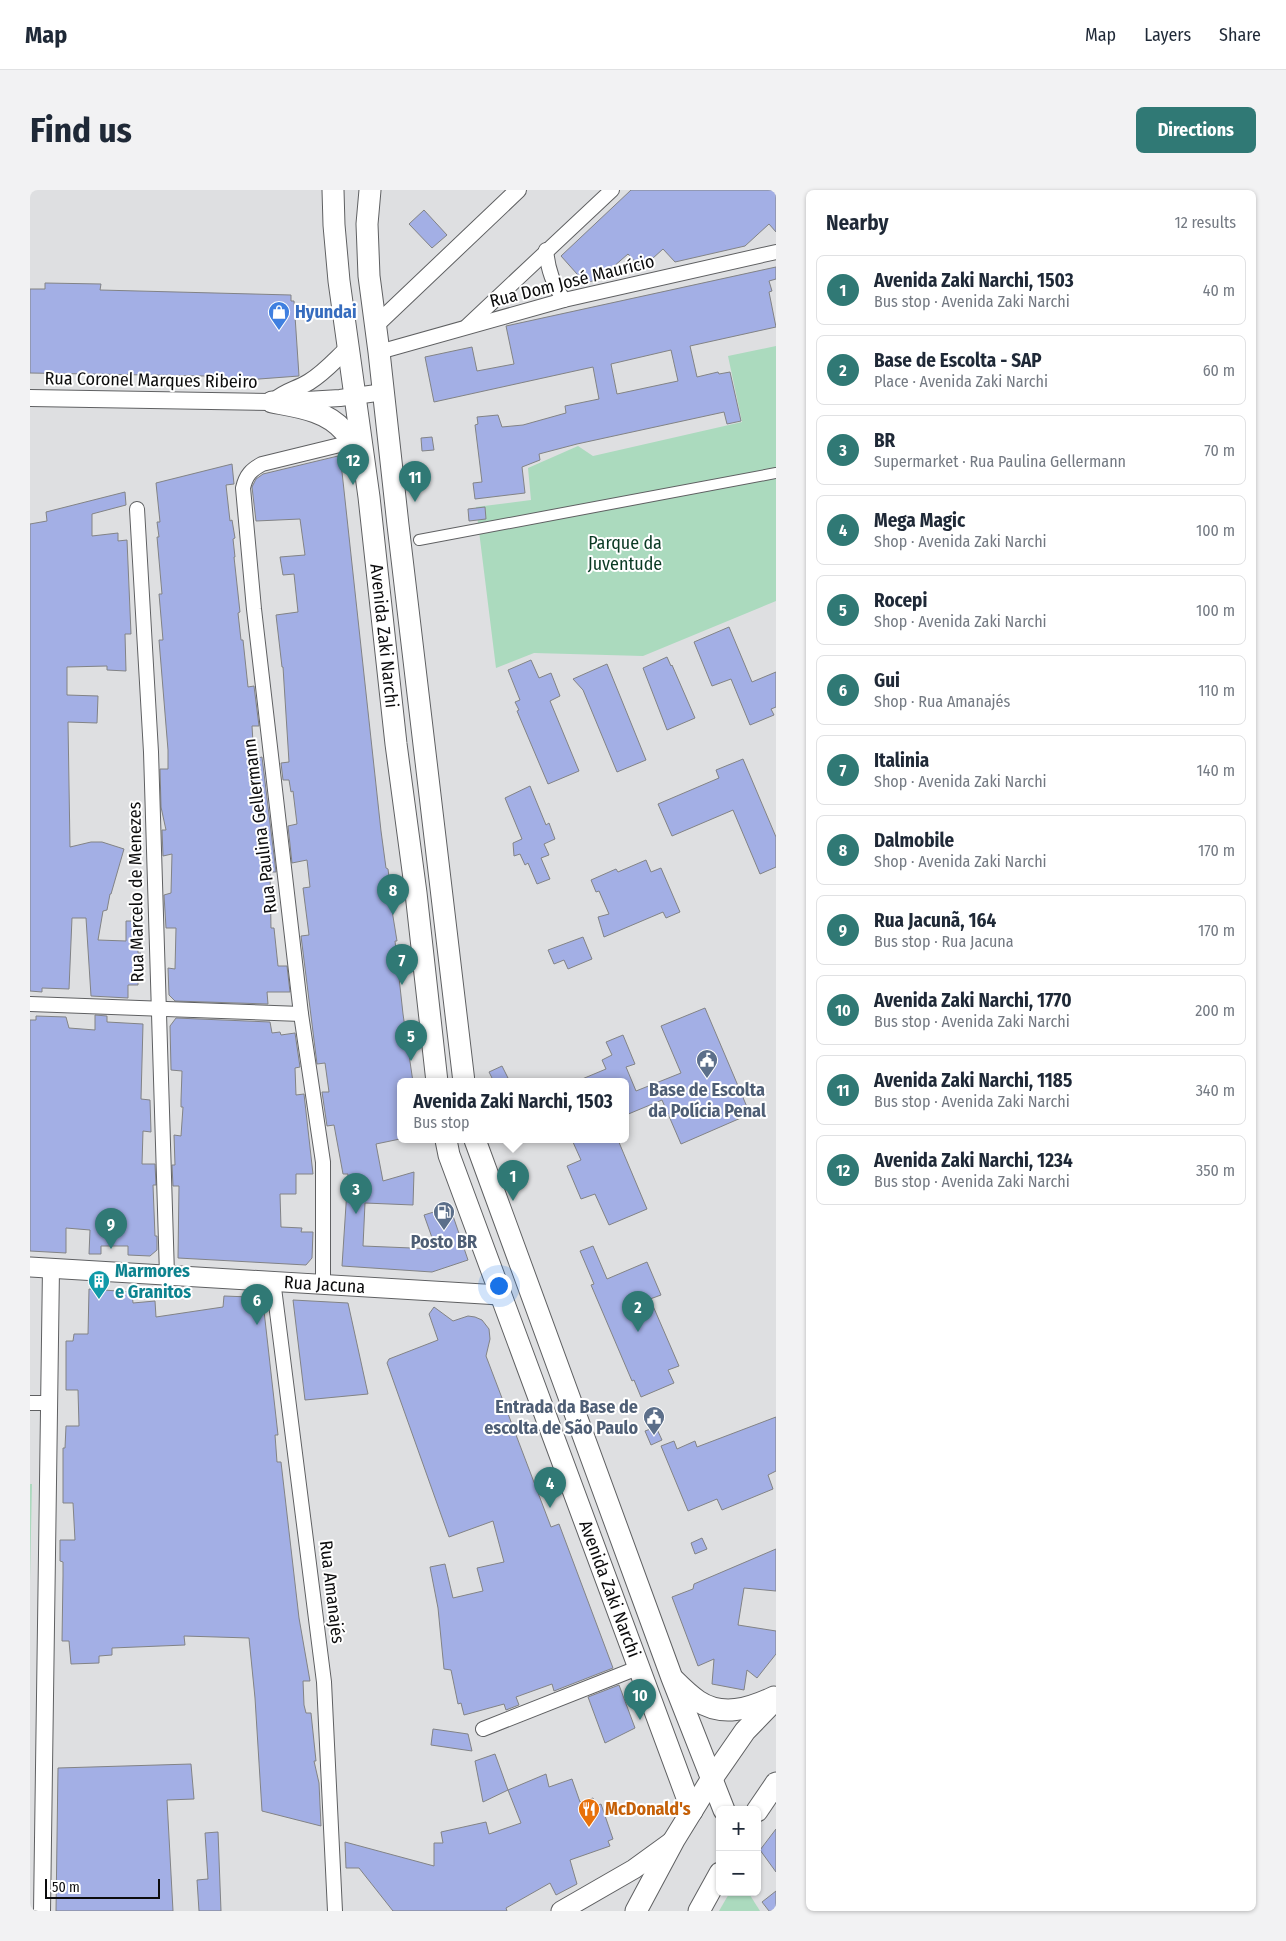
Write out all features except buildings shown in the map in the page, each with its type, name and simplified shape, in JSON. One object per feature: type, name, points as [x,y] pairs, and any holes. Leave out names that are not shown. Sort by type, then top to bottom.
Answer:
[{"type":"main road","name":"Avenida Zaki Narchi","points":[[333,190],[339,281],[364,462],[437,1078]]},
{"type":"main road","name":"Avenida Zaki Narchi","points":[[370,190],[367,224],[369,276],[464,1078]]},
{"type":"main road","points":[[272,402],[302,408],[325,416],[345,432],[352,442],[356,454],[364,462]]},
{"type":"main road","name":"Avenida Zaki Narchi","points":[[447,1143],[449,1155],[500,1295],[692,1811]]},
{"type":"main road","name":"Avenida Zaki Narchi","points":[[476,1143],[672,1678],[722,1806]]},
{"type":"main road","name":"Rua Jacuna","points":[[30,1267],[500,1295]]},
{"type":"main road","points":[[500,1295],[522,1300],[539,1316]]},
{"type":"main road","points":[[672,1678],[698,1701],[716,1709],[736,1710],[753,1707],[776,1698]]},
{"type":"main road","points":[[636,1911],[674,1840],[711,1780],[746,1731],[776,1698]]},
{"type":"main road","points":[[760,1806],[776,1783]]},
{"type":"main road","points":[[561,1911],[634,1869],[674,1840]]},
{"type":"main road","points":[[699,1911],[716,1880]]},
{"type":"street","points":[[376,325],[518,190]]},
{"type":"street","points":[[466,326],[612,190]]},
{"type":"street","points":[[546,250],[548,268],[554,285],[564,300]]},
{"type":"street","name":"Rua Dom José Maurício","points":[[379,352],[564,300],[776,252]]},
{"type":"street","name":"Rua Coronel Marques Ribeiro","points":[[272,402],[283,393],[301,387],[324,373],[348,348]]},
{"type":"street","name":"Rua Coronel Marques Ribeiro","points":[[30,398],[272,402],[384,392]]},
{"type":"street","name":"Rua Paulina Gellermann","points":[[323,1283],[323,1162],[301,1014],[254,609],[242,488],[245,477],[262,464],[352,442]]},
{"type":"street","points":[[420,540],[776,474]]},
{"type":"street","name":"Rua Marcelo de Menezes","points":[[137,509],[151,752],[167,1275]]},
{"type":"street","points":[[30,1004],[301,1014]]},
{"type":"street","points":[[42,1911],[51,1268]]},
{"type":"street","name":"Rua Amanajés","points":[[273,1280],[324,1682],[335,1911]]},
{"type":"street","points":[[30,1403],[48,1403]]},
{"type":"street","points":[[483,1729],[640,1667]]},
{"type":"green space","name":"Parque da Juventude","points":[[776,346],[776,601],[643,656],[534,653],[496,668],[476,507],[531,500],[528,468],[578,446],[593,456],[742,422],[728,356]]},
{"type":"green space","points":[[30,1484],[32,1484],[30,1581]]},
{"type":"green space","points":[[728,1896],[751,1896],[760,1911],[719,1911]]},
{"type":"place","name":"Hyundai","points":[[279,331]]},
{"type":"place","name":"Avenida Zaki Narchi, 1234","points":[[353,485]]},
{"type":"place","name":"Avenida Zaki Narchi, 1185","points":[[415,502]]},
{"type":"place","name":"Dalmobile","points":[[393,915]]},
{"type":"place","name":"Italinia","points":[[402,985]]},
{"type":"place","name":"Rocepi","points":[[411,1061]]},
{"type":"place","name":"Base de Escolta da Polícia Penal","points":[[707,1079]]},
{"type":"place","name":"Avenida Zaki Narchi, 1503","points":[[513,1201]]},
{"type":"place","name":"BR","points":[[356,1214]]},
{"type":"place","name":"Posto BR","points":[[444,1231]]},
{"type":"place","name":"Rua Jacunã, 164","points":[[111,1249]]},
{"type":"place","name":"Marmores e Granitos","points":[[99,1300]]},
{"type":"place","name":"Gui","points":[[257,1325]]},
{"type":"place","name":"Base de Escolta - SAP","points":[[638,1332]]},
{"type":"place","name":"Entrada da Base de escolta de São Paulo","points":[[654,1436]]},
{"type":"place","name":"Mega Magic","points":[[550,1508]]},
{"type":"place","name":"Avenida Zaki Narchi, 1770","points":[[640,1720]]},
{"type":"place","name":"McDonald's","points":[[589,1828]]}]
